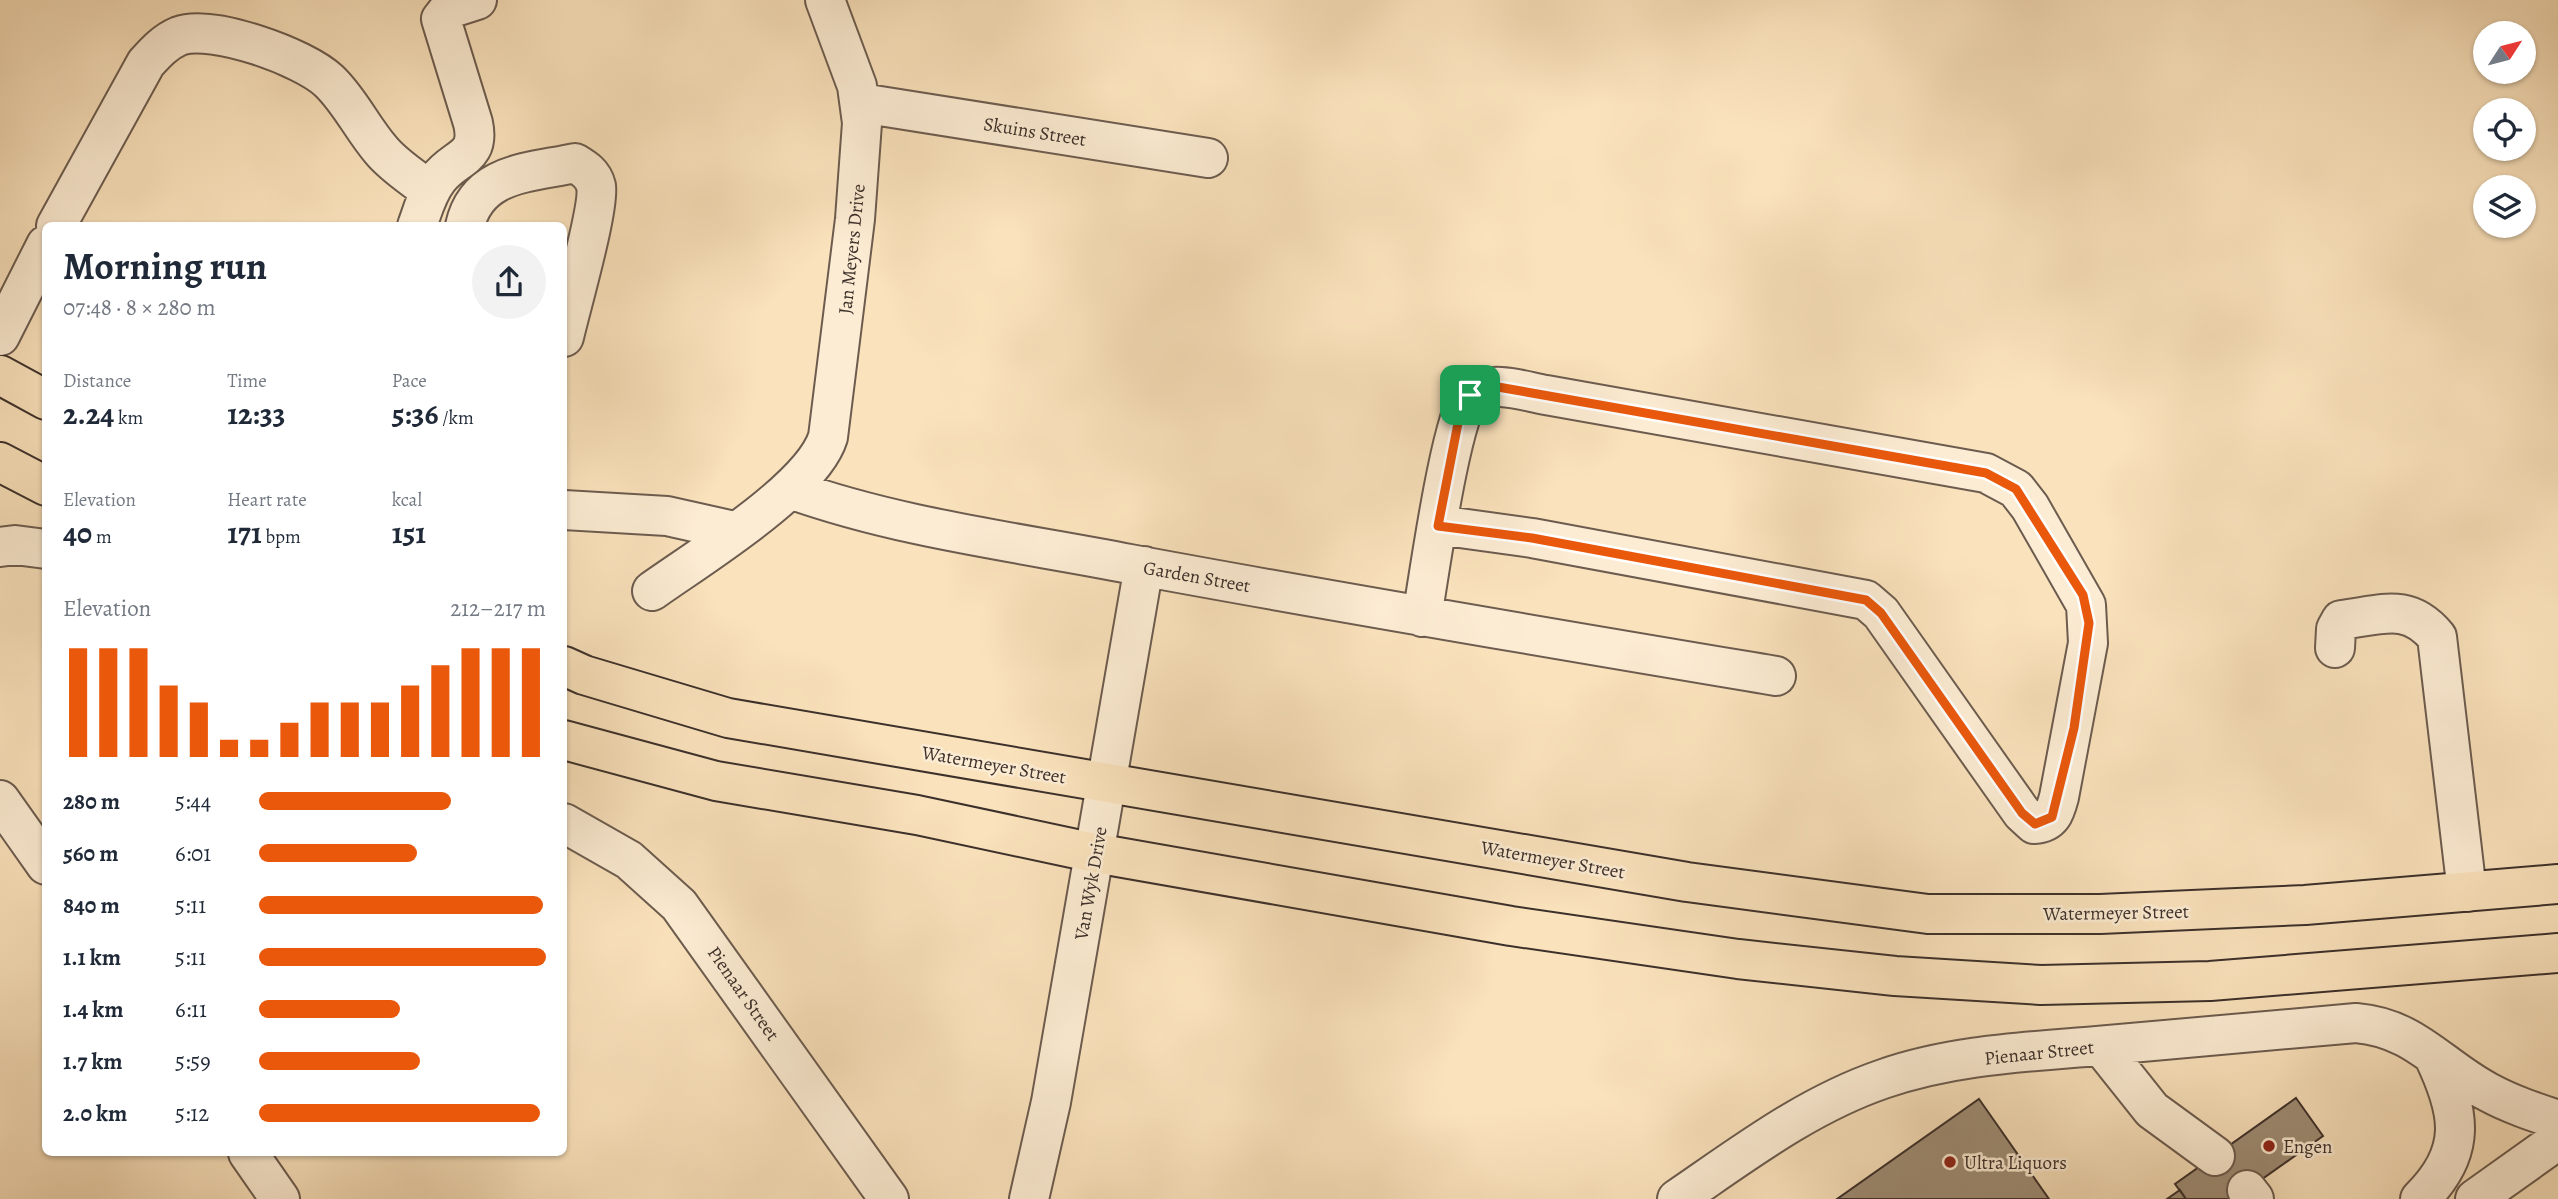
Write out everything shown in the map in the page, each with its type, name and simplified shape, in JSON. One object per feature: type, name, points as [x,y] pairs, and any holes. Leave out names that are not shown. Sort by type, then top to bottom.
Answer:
[{"type":"main road","points":[[0,376],[42,399]]},
{"type":"main road","points":[[0,462],[42,484]]},
{"type":"main road","name":"Watermeyer Street","points":[[567,667],[728,718],[1687,882],[1928,914],[2141,912],[2305,905],[2558,884]]},
{"type":"main road","points":[[567,741],[716,781],[917,815],[1095,853],[1511,926],[1738,959],[1895,976],[2041,985],[2210,981],[2558,953]]},
{"type":"street","points":[[418,222],[430,191],[450,167],[469,153],[476,136],[441,19],[449,9],[477,0]]},
{"type":"street","name":"Jan Meyers Drive","points":[[790,489],[815,465],[828,438],[855,219],[861,103],[849,61],[825,0]]},
{"type":"street","points":[[58,222],[146,63],[162,45],[179,36],[198,32],[238,39],[319,74],[337,91],[381,150],[430,191]]},
{"type":"street","name":"Skuins Street","points":[[861,103],[1208,158]]},
{"type":"street","points":[[466,222],[480,192],[505,178],[575,163],[589,171],[596,188],[594,211],[567,324]]},
{"type":"street","points":[[0,336],[33,304],[42,263]]},
{"type":"street","points":[[1422,617],[1438,526],[1460,413],[1470,395],[1484,387],[1510,389],[1840,445],[1986,473],[2005,481],[2030,506],[2083,595],[2089,623],[2074,728],[2052,817],[2035,824],[2022,813],[1881,613],[1866,600],[1532,538],[1438,526]]},
{"type":"street","points":[[652,591],[790,489]]},
{"type":"street","name":"Garden Street","points":[[790,489],[839,506],[1144,566],[1422,617],[1776,677]]},
{"type":"street","points":[[567,510],[667,516],[734,531]]},
{"type":"street","points":[[0,547],[15,545],[42,549]]},
{"type":"street","name":"Van Wyk Drive","points":[[1029,1199],[1051,1102],[1144,566]]},
{"type":"street","points":[[2335,648],[2336,629],[2341,620],[2404,611],[2425,622],[2437,637],[2467,892]]},
{"type":"street","points":[[0,800],[42,858]]},
{"type":"street","name":"Pienaar Street","points":[[567,825],[629,860],[679,905],[889,1199]]},
{"type":"street","name":"Pienaar Street","points":[[1677,1199],[1774,1132],[1845,1094],[1881,1079],[1928,1065],[2356,1023],[2395,1031],[2430,1051],[2488,1092],[2558,1120]]},
{"type":"street","points":[[2101,1046],[2152,1110],[2215,1156]]},
{"type":"street","points":[[2420,1199],[2445,1166],[2456,1118],[2448,1085],[2430,1051]]},
{"type":"street","points":[[2475,1199],[2558,1140]]},
{"type":"street","points":[[250,1156],[280,1199]]},
{"type":"building","name":"Engen","points":[[2296,1098],[2323,1136],[2234,1199],[2186,1199],[2175,1184]]},
{"type":"building","points":[[1979,1099],[2049,1199],[1837,1199]]},
{"type":"building","points":[[2180,1190],[2186,1199],[2167,1199]]},
{"type":"place","name":"Engen","points":[[2269,1146]]},
{"type":"place","name":"Ultra Liquors","points":[[1950,1162]]},
{"type":"route","points":[[1484,387],[1498,387],[1840,445],[1986,473],[2005,481],[2016,489],[2030,506],[2083,595],[2089,623],[2074,728],[2052,817],[2035,824],[2022,813],[1881,613],[1866,600],[1532,538],[1438,526],[1460,413],[1470,395],[1484,387]]}]
